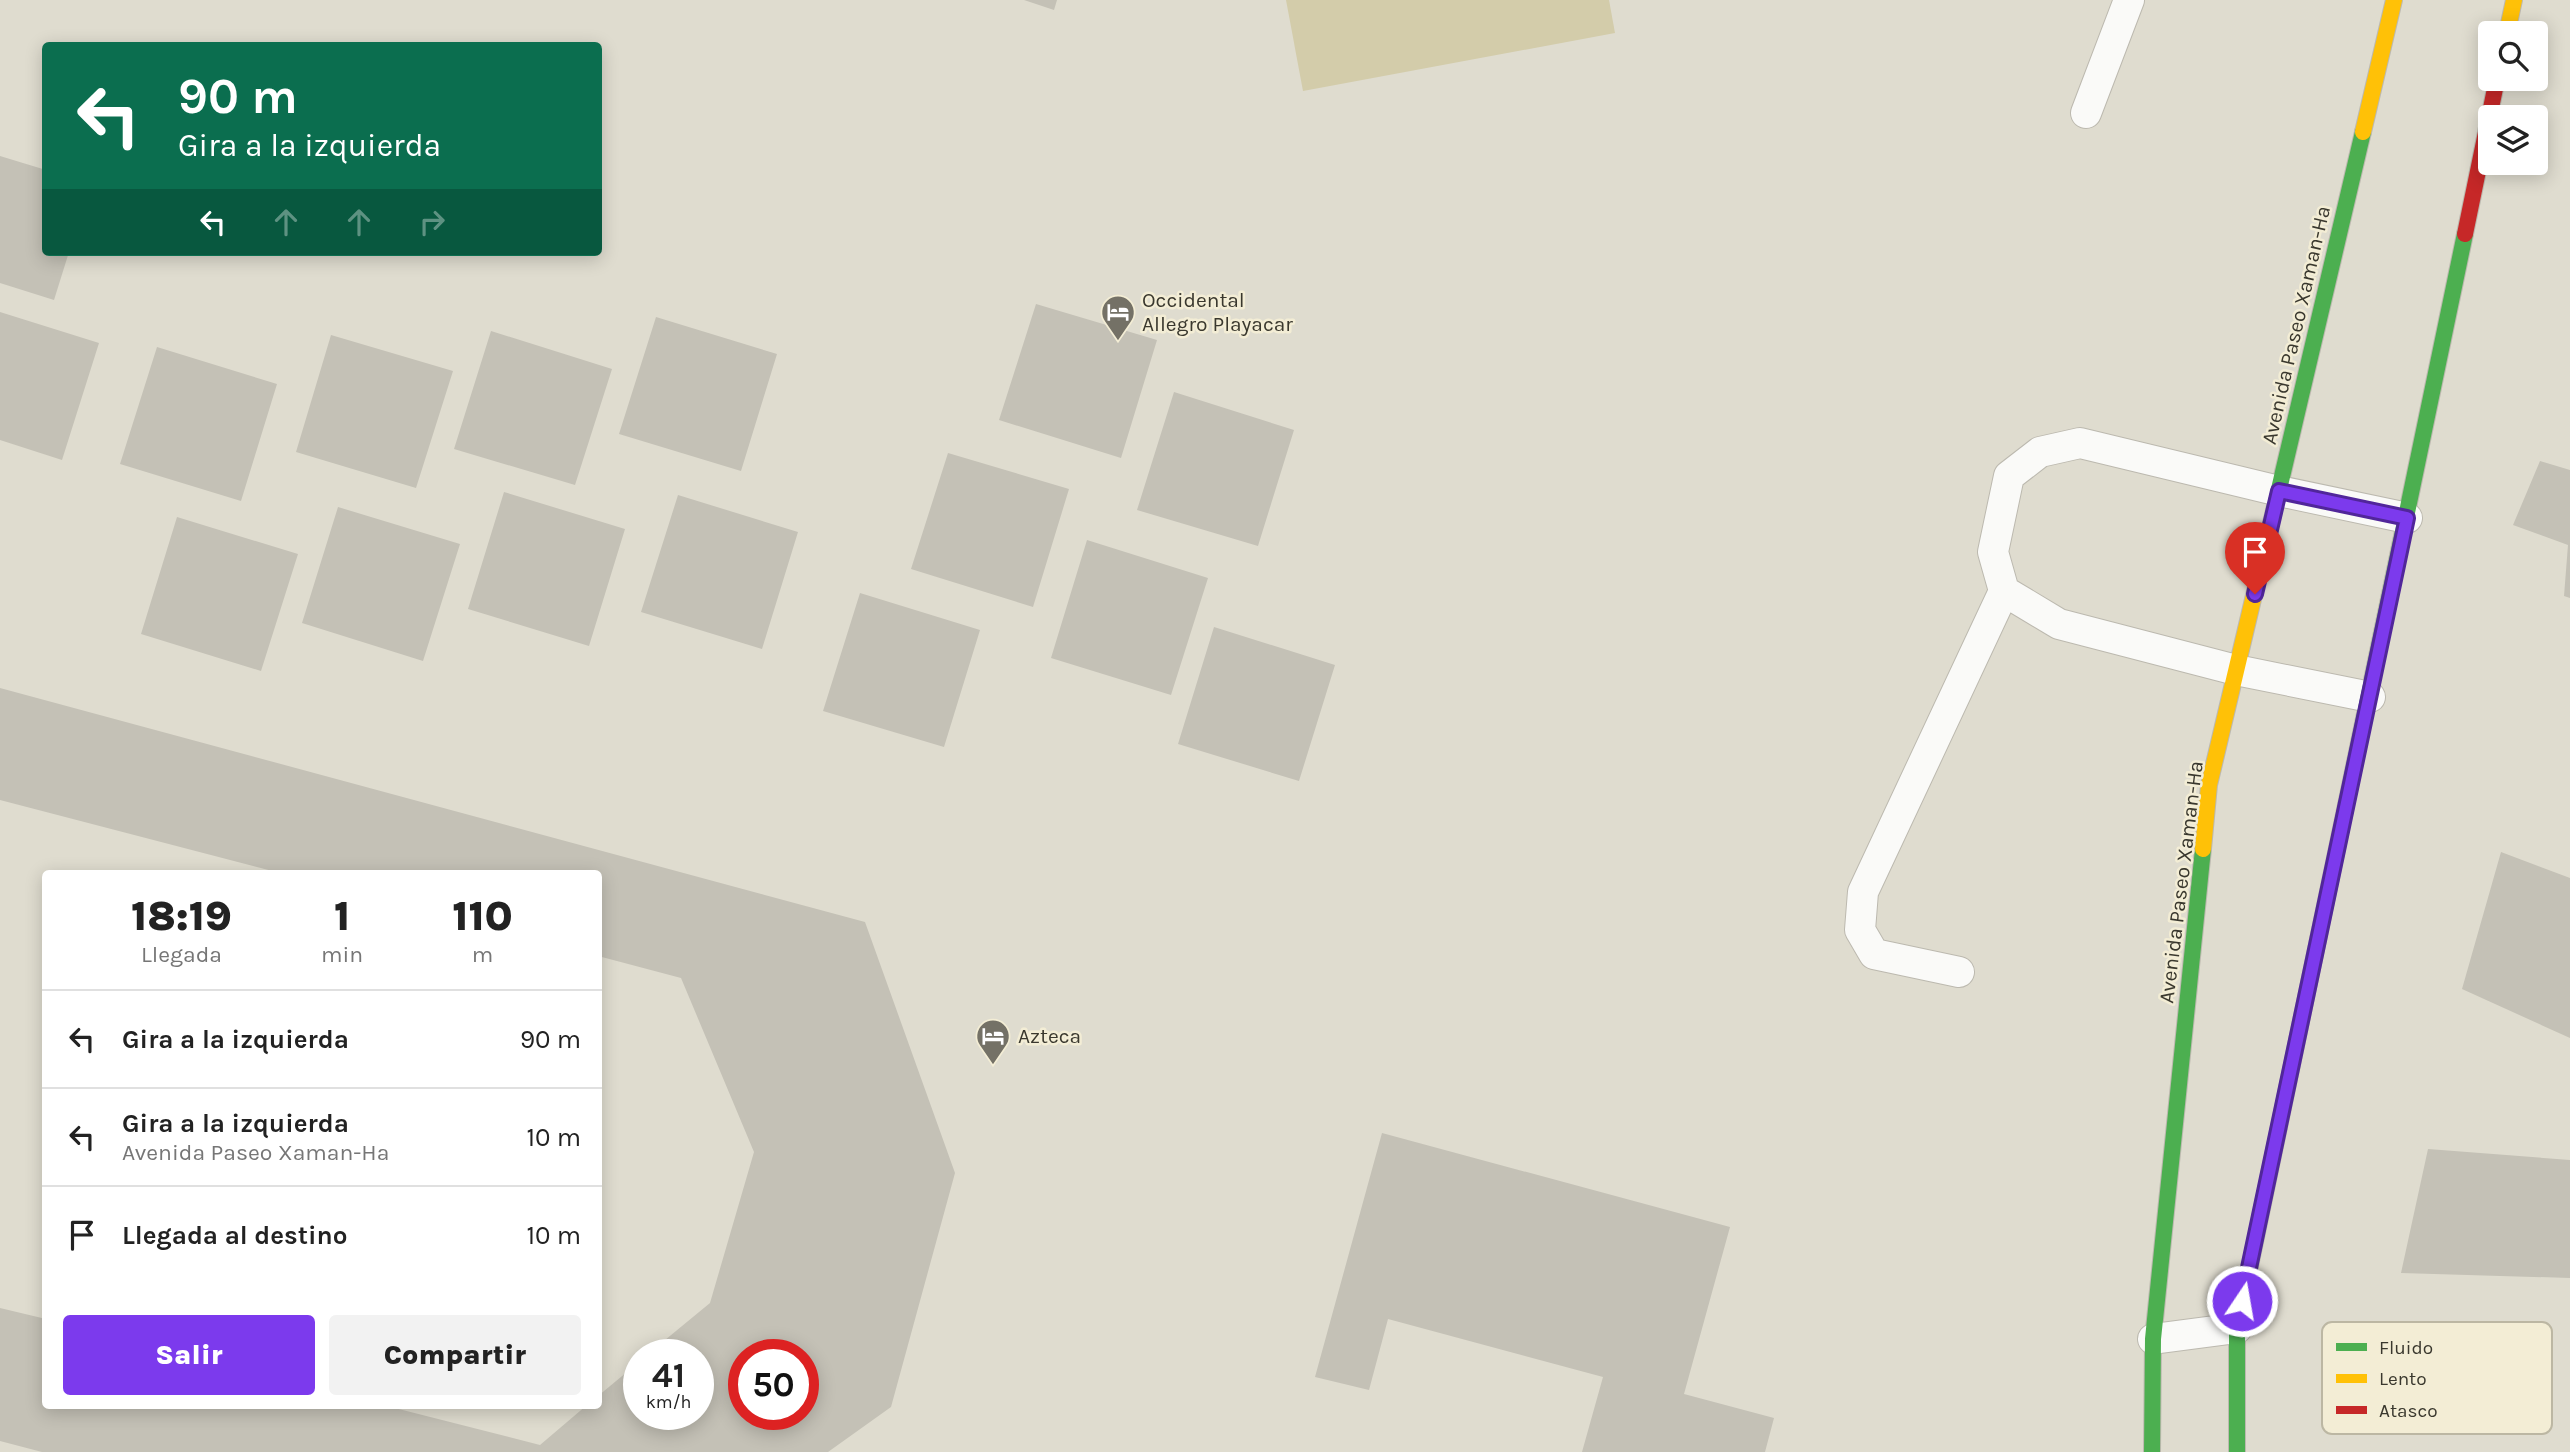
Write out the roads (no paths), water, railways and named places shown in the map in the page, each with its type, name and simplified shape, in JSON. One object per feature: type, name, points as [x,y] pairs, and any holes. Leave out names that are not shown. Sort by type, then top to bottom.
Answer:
[{"type":"main road","name":"Avenida Paseo Xaman-Ha","points":[[2152,1452],[2153,1339],[2209,785],[2394,0]]},
{"type":"main road","points":[[2510,21],[2514,0]]},
{"type":"main road","points":[[2237,1452],[2237,1328],[2495,91]]},
{"type":"lane","points":[[2086,113],[2129,0]]},
{"type":"lane","points":[[1959,972],[1874,954],[1860,930],[1863,892],[2004,591],[1993,552],[2010,476],[2040,452],[2080,443],[2279,491],[2407,518]]},
{"type":"lane","points":[[2004,591],[2059,624],[2236,670],[2370,697]]},
{"type":"lane","points":[[2153,1339],[2237,1328]]},
{"type":"place","name":"Occidental Allegro Playacar","points":[[1118,342]]},
{"type":"place","name":"Azteca","points":[[993,1066]]}]
